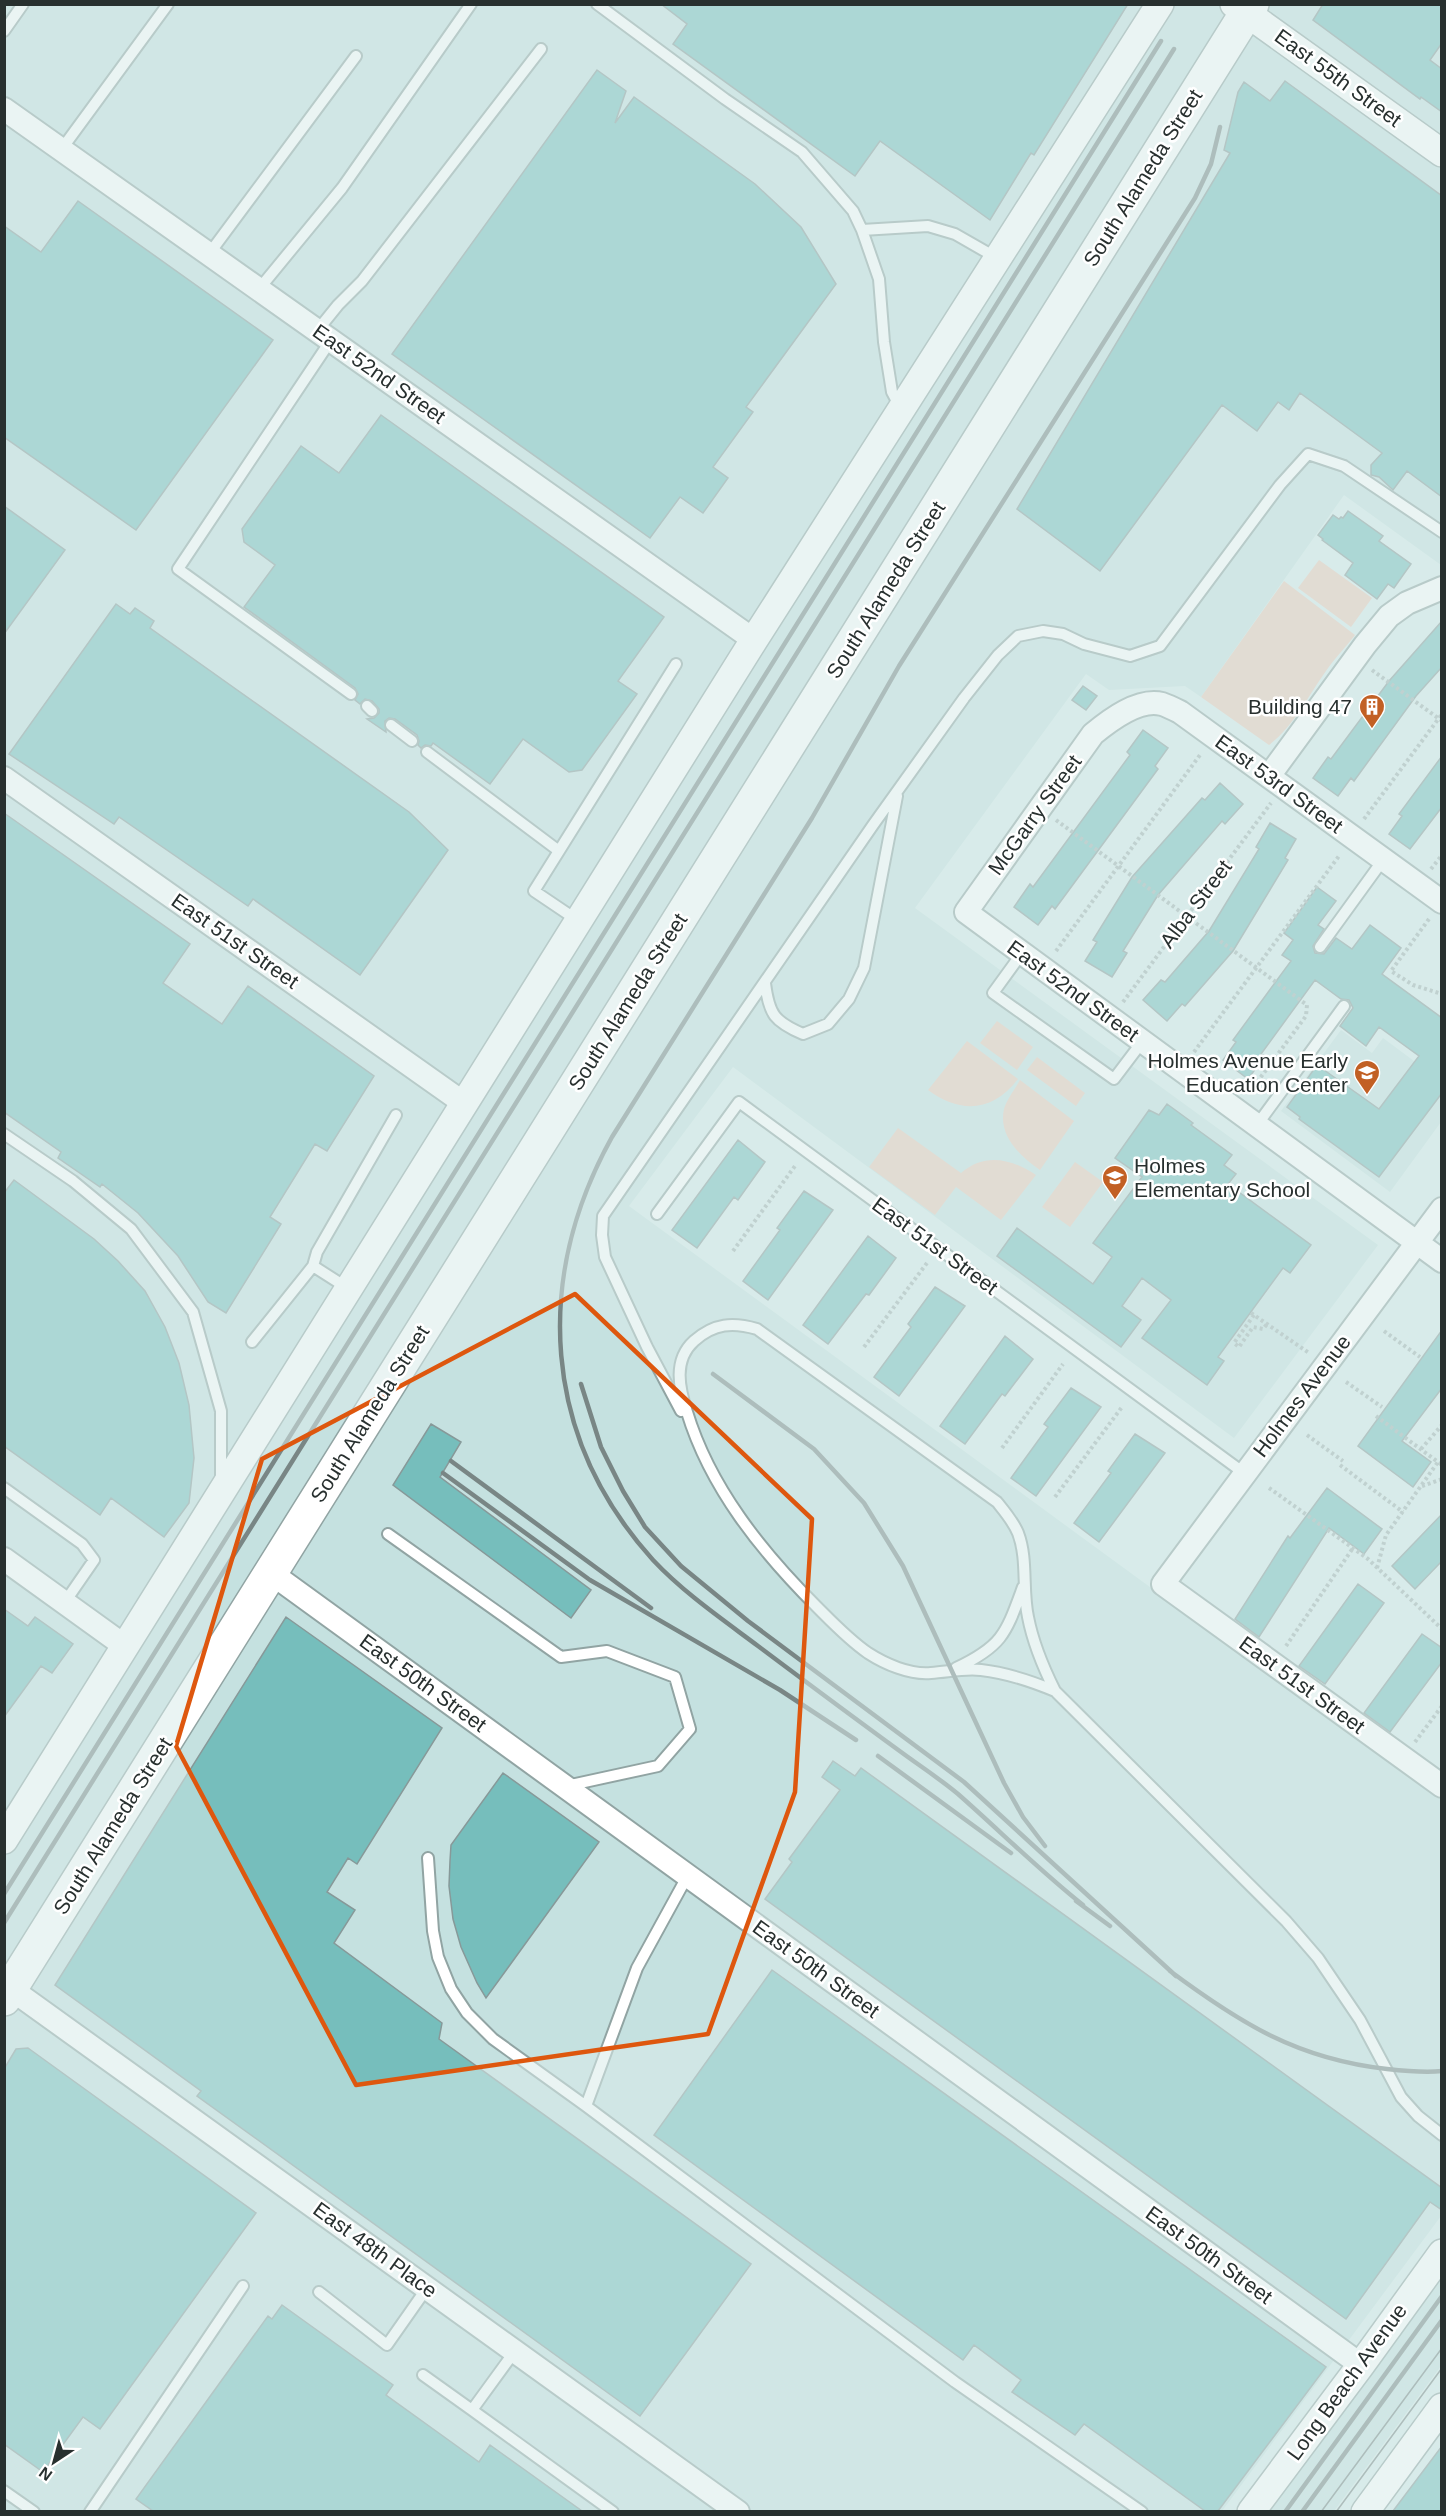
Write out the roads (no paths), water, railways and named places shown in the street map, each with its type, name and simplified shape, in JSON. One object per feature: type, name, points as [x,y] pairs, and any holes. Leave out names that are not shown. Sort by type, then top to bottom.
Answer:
[{"type":"main road","name":"South Alameda Street","points":[[8,1994],[1244,7]]},
{"type":"street","points":[[4,1840],[754,640],[1160,4]]},
{"type":"street","name":"East 55th Street","points":[[1244,7],[1442,153]]},
{"type":"street","name":"East 52nd Street","points":[[4,109],[754,640]]},
{"type":"street","points":[[1272,787],[1365,645],[1389,616],[1407,603],[1442,588]]},
{"type":"street","name":"East 53rd Street","points":[[1108,722],[1139,705],[1160,703],[1180,712],[1272,787],[1442,902]]},
{"type":"street","name":"McGarry Street","points":[[966,912],[1094,734],[1108,722]]},
{"type":"street","name":"East 51st Street","points":[[4,778],[465,1104]]},
{"type":"street","name":"East 52nd Street","points":[[966,912],[1442,1261]]},
{"type":"street","name":"Holmes Avenue","points":[[1163,1584],[1442,1209]]},
{"type":"street","points":[[4,1559],[126,1647]]},
{"type":"street","name":"East 50th Street","points":[[271,1573],[1361,2365]]},
{"type":"street","name":"East 51st Street","points":[[1163,1584],[1442,1786]]},
{"type":"street","name":"East 48th Place","points":[[8,1994],[427,2288],[738,2511]]},
{"type":"street","name":"Long Beach Avenue","points":[[1251,2511],[1442,2253]]},
{"type":"street","points":[[1365,2511],[1442,2407]]},
{"type":"lane","points":[[4,31],[23,4]]},
{"type":"lane","points":[[62,150],[168,4]]},
{"type":"lane","points":[[259,289],[342,188],[471,4]]},
{"type":"lane","points":[[597,4],[725,99],[802,152],[853,211],[879,279],[884,342],[892,392],[901,410]]},
{"type":"lane","points":[[351,694],[178,569],[324,335],[338,304],[362,281],[541,49]]},
{"type":"lane","points":[[209,254],[356,56]]},
{"type":"lane","points":[[862,230],[928,226],[955,234],[998,259]]},
{"type":"lane","points":[[1055,1691],[1021,1677],[982,1670],[930,1674],[913,1672],[892,1665],[869,1654],[848,1638],[795,1584],[753,1534],[714,1475],[646,1347],[605,1257],[602,1235],[603,1215],[964,698],[998,655],[1018,636],[1043,631],[1063,634],[1084,644],[1130,656],[1161,646],[1280,485],[1308,454],[1344,466],[1442,532]]},
{"type":"lane","points":[[579,921],[534,891],[676,664]]},
{"type":"lane","points":[[391,725],[412,741]]},
{"type":"lane","points":[[427,752],[559,850]]},
{"type":"lane","points":[[765,983],[768,1004],[782,1025],[803,1034],[828,1024],[849,999],[864,968],[898,791]]},
{"type":"lane","points":[[1320,947],[1383,860]]},
{"type":"lane","points":[[1022,953],[993,993],[1114,1079],[1142,1042]]},
{"type":"lane","points":[[1257,1125],[1344,1006]]},
{"type":"lane","name":"East 51st Street","points":[[657,1214],[740,1102],[1244,1473]]},
{"type":"lane","points":[[252,1342],[313,1266],[317,1252],[396,1115]]},
{"type":"lane","points":[[4,1134],[73,1181],[131,1229],[193,1312],[221,1411],[221,1493]]},
{"type":"lane","points":[[313,1266],[349,1290]]},
{"type":"lane","points":[[693,1432],[679,1384],[680,1366],[685,1349],[708,1331],[722,1325],[736,1323],[757,1329],[997,1502],[1010,1518],[1018,1534],[1033,1640],[1055,1691],[1286,1921],[1318,1959],[1360,2020],[1401,2097],[1418,2116],[1442,2134]]},
{"type":"lane","points":[[4,1488],[82,1545],[94,1560],[64,1602]]},
{"type":"lane","points":[[388,1534],[561,1657],[607,1651],[675,1677],[690,1729],[658,1766],[565,1786]]},
{"type":"lane","points":[[951,1671],[975,1659],[998,1642],[1007,1630],[1024,1585]]},
{"type":"lane","points":[[428,1858],[433,1931],[438,1957],[450,1989],[467,2013],[493,2039],[955,2382],[1142,2511]]},
{"type":"lane","points":[[586,2106],[637,1968],[688,1875]]},
{"type":"lane","points":[[90,2511],[243,2286]]},
{"type":"lane","points":[[319,2292],[387,2345],[427,2288]]},
{"type":"lane","points":[[472,2410],[515,2351]]},
{"type":"lane","points":[[423,2375],[613,2511]]},
{"type":"lane","points":[[4,2491],[34,2511]]},
{"type":"tram line","points":[[1321,2512],[1442,2348]]},
{"type":"tram line","points":[[1336,2512],[1442,2368]]},
{"type":"railway","points":[[4,1894],[1161,41]]},
{"type":"railway","points":[[4,1923],[1174,49]]},
{"type":"railway","points":[[1083,1905],[951,1788],[717,1616],[677,1584],[653,1560],[616,1512],[589,1462],[570,1410],[561,1356],[561,1301],[569,1246],[587,1191],[612,1137],[812,818],[899,666],[1195,198],[1211,164],[1220,127]]},
{"type":"railway","points":[[713,1374],[814,1449],[864,1503],[903,1566],[1004,1783],[1023,1817],[1045,1846]]},
{"type":"railway","points":[[581,1384],[601,1447],[623,1491],[645,1527],[681,1566],[748,1621],[964,1782],[1176,1976]]},
{"type":"railway","points":[[451,1461],[651,1608]]},
{"type":"railway","points":[[443,1473],[590,1580],[780,1690],[856,1740]]},
{"type":"railway","points":[[878,1756],[1011,1853]]},
{"type":"railway","points":[[1076,1901],[1110,1926]]},
{"type":"railway","points":[[1170,1971],[1246,2022],[1297,2047],[1355,2064],[1407,2071],[1442,2071]]},
{"type":"railway","points":[[1285,2512],[1442,2296]]},
{"type":"railway","points":[[1302,2512],[1442,2320]]},
{"type":"place","name":"Building 47","points":[[1372,730]]},
{"type":"place","name":"Holmes Avenue Early Education Center","points":[[1367,1096]]},
{"type":"place","name":"Holmes Elementary School","points":[[1115,1201]]}]
